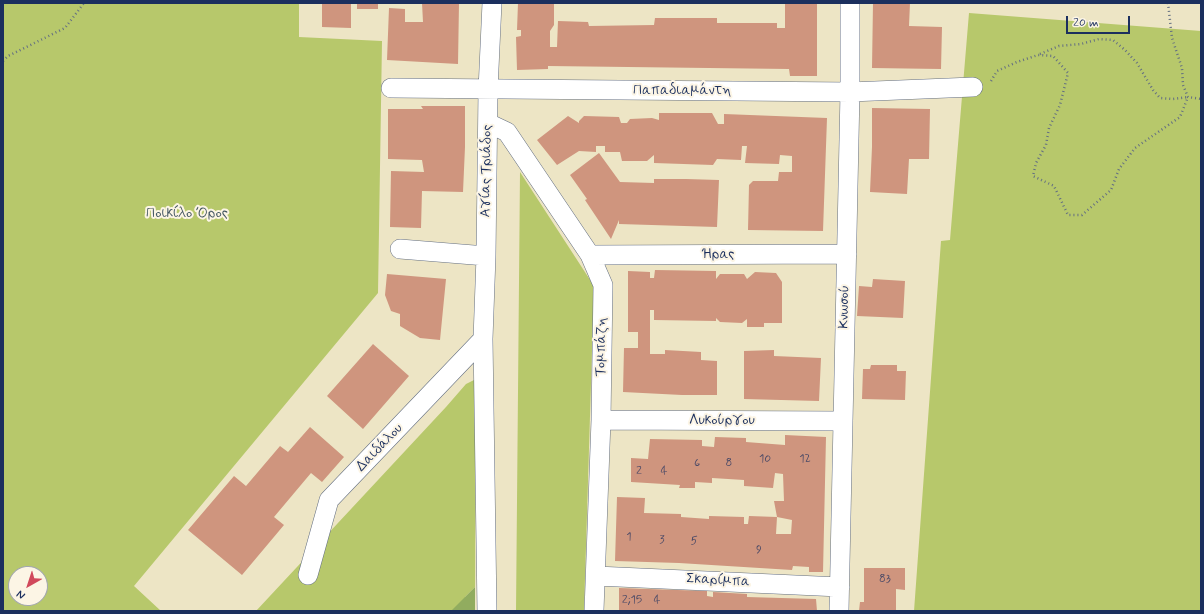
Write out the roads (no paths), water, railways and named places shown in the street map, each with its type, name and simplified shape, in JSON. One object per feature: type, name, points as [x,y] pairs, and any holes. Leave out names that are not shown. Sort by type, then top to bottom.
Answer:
[{"type":"street","name":"Αγίας Τριάδος","points":[[487,611],[483,339],[486,256],[488,90],[492,3]]},
{"type":"street","name":"Κνωσού","points":[[839,611],[850,92],[850,3]]},
{"type":"street","name":"Παπαδιαμάντη","points":[[391,88],[850,92],[973,87]]},
{"type":"street","name":"Τομπάζη","points":[[488,123],[507,132],[590,255],[603,285],[601,420],[594,611]]},
{"type":"street","points":[[400,248],[486,256]]},
{"type":"street","name":"Ήρας","points":[[590,255],[847,254]]},
{"type":"street","name":"Δαιδάλου","points":[[308,575],[330,500],[483,339]]},
{"type":"street","name":"Λυκούργου","points":[[601,420],[843,421]]},
{"type":"street","name":"Σκαρίμπα","points":[[596,576],[840,587]]},
{"type":"park label","name":"Ποικίλο Όρος","points":[[187,214]]}]
